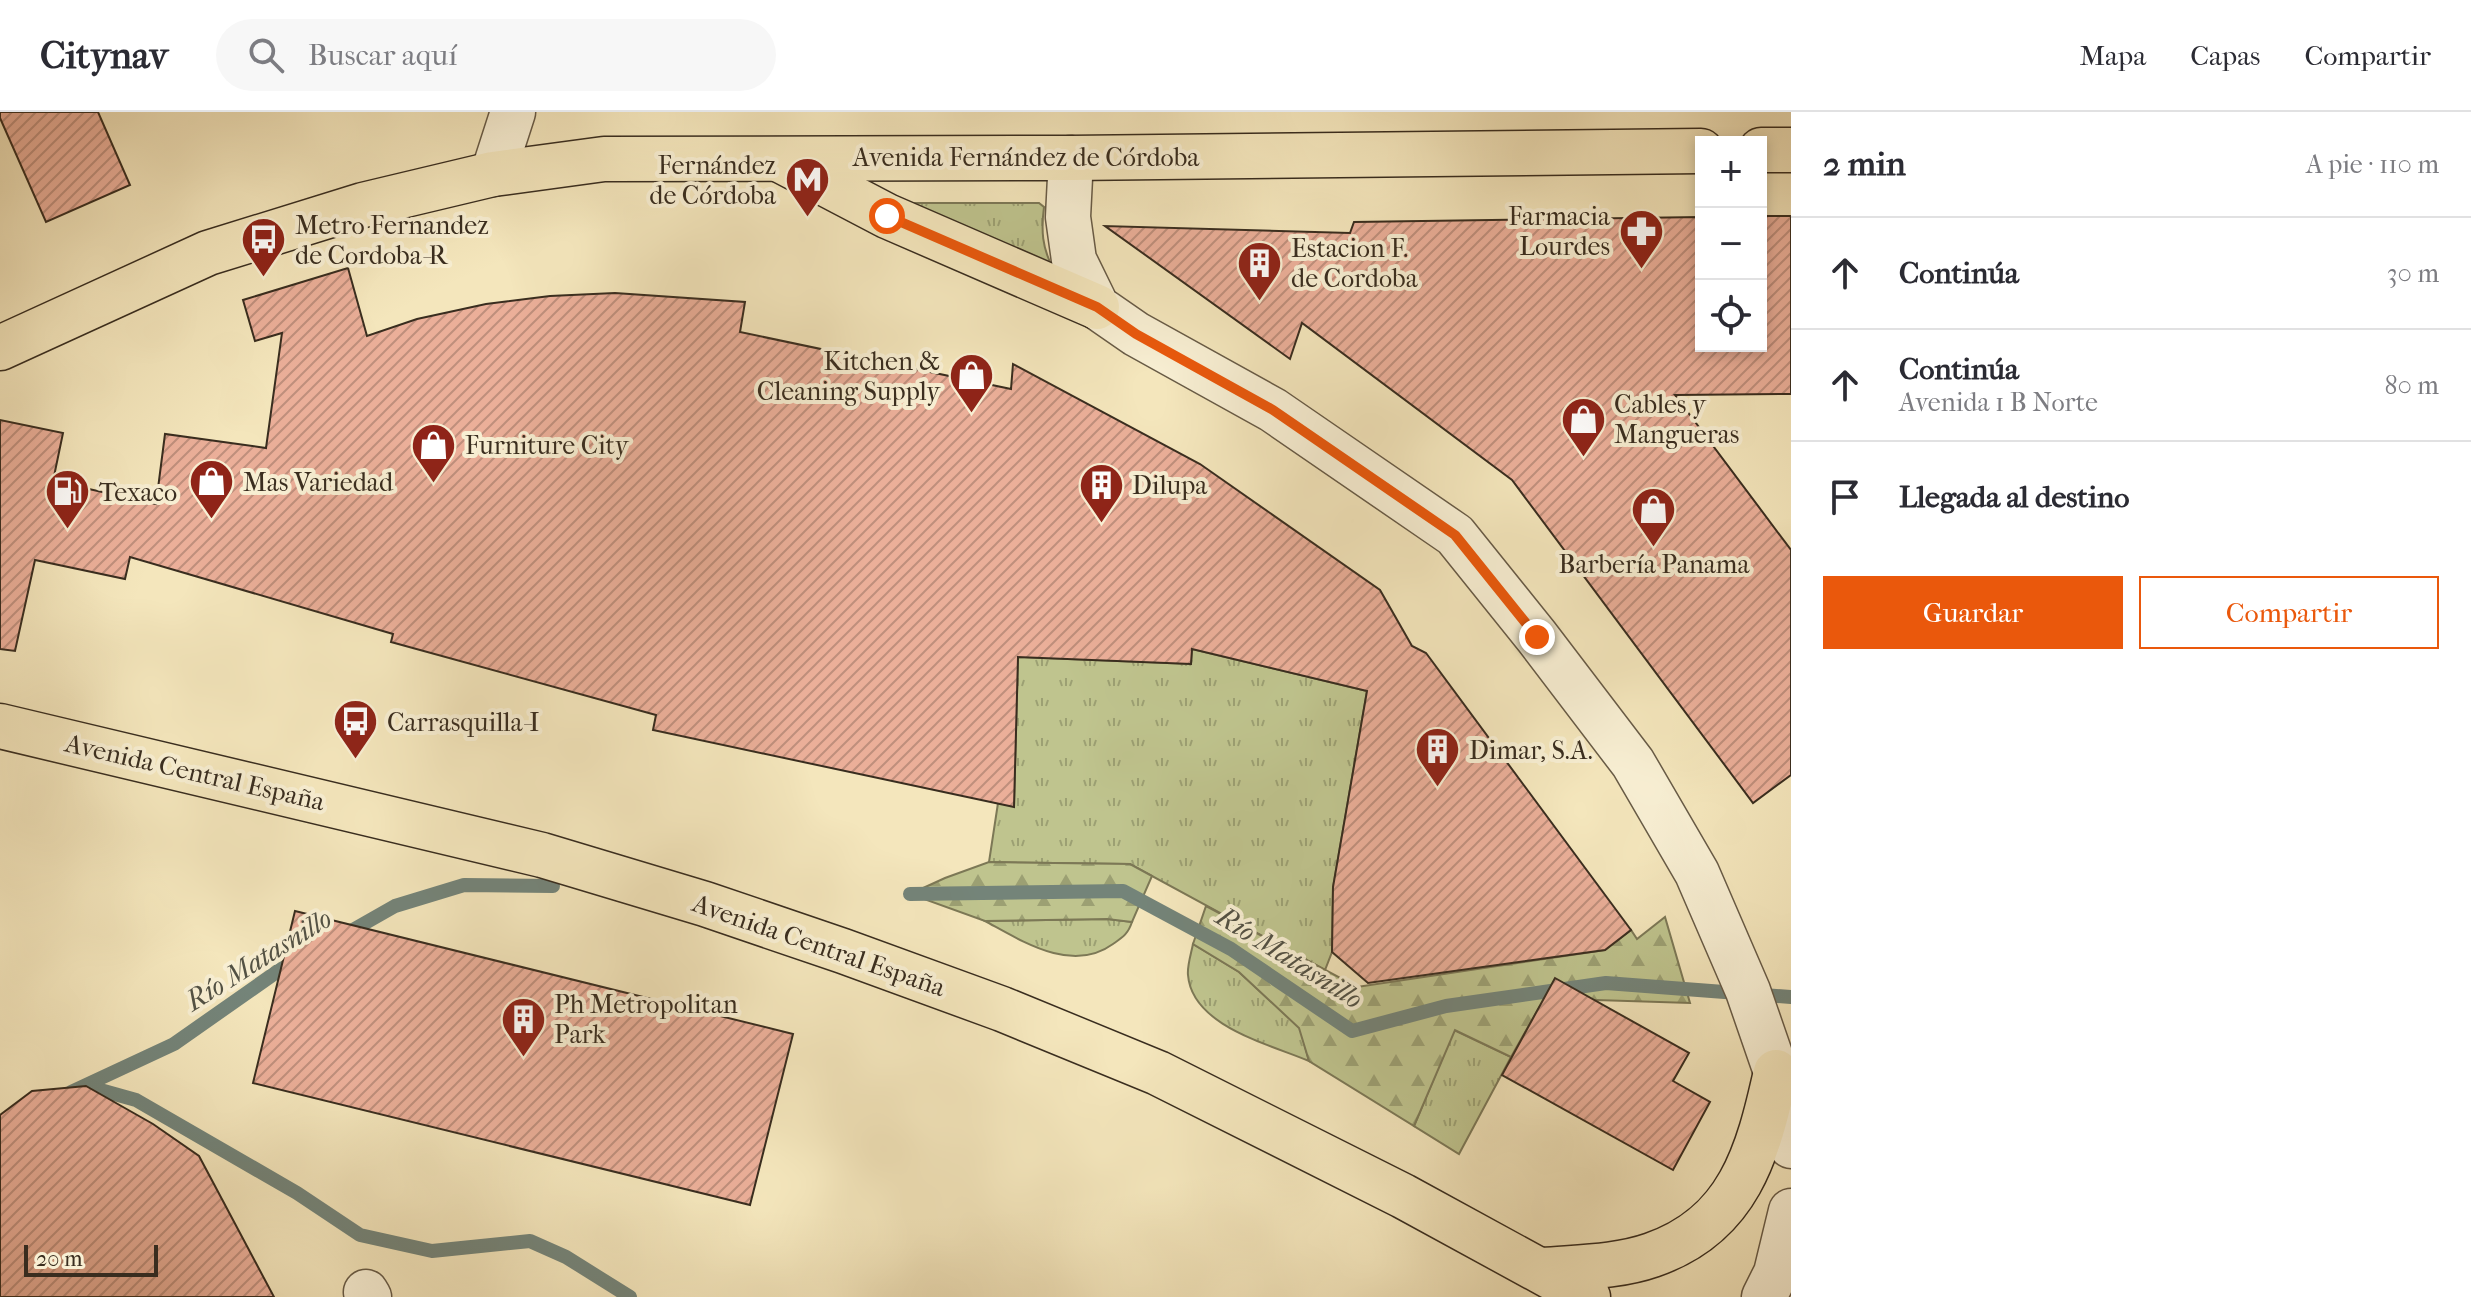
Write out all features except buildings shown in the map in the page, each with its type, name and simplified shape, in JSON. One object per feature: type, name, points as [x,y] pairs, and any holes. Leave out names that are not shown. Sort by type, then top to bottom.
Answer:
[{"type":"main road","points":[[1767,150],[1791,150]]},
{"type":"main road","name":"Avenida Fernández de Córdoba","points":[[0,348],[208,253],[363,205],[493,174],[604,159],[1695,151]]},
{"type":"main road","points":[[776,158],[887,216],[1097,307]]},
{"type":"main road","name":"Avenida Central España","points":[[0,726],[542,855],[705,904],[843,951],[1002,1009],[1158,1073],[1403,1196],[1588,1297]]},
{"type":"main road","points":[[1543,1270],[1618,1263],[1650,1256],[1682,1242],[1720,1212],[1747,1175],[1764,1129],[1773,1062]]},
{"type":"street","points":[[493,174],[513,112]]},
{"type":"street","points":[[1071,158],[1068,217],[1074,260],[1097,307],[1136,334],[1273,410],[1455,535],[1633,763],[1697,873],[1748,991],[1773,1062],[1791,1146]]},
{"type":"street","points":[[1764,1297],[1776,1273],[1791,1211]]},
{"type":"green space","points":[[915,203],[1039,203],[1044,207],[1043,239],[1053,268],[907,208]]},
{"type":"green space","points":[[1192,649],[1367,691],[1333,887],[1332,952],[1325,970],[1130,864],[989,862],[998,803],[1014,806],[1018,657],[1191,664]]},
{"type":"green space","points":[[989,862],[1130,864],[1152,876],[1132,922],[1107,919],[985,921],[910,894]]},
{"type":"green space","points":[[1206,906],[1357,987],[1605,950],[1631,930],[1637,939],[1665,917],[1690,1003],[1596,1000],[1540,1006],[1511,1057],[1455,1030],[1414,1126],[1309,1061],[1299,1028],[1239,972],[1193,944]]},
{"type":"green space","points":[[1107,919],[1132,922],[1125,935],[1113,944],[1081,956],[1064,955],[1031,945],[985,921]]},
{"type":"green space","points":[[1193,944],[1239,972],[1300,1028],[1309,1061],[1235,1031],[1203,1008],[1193,993],[1188,975]]},
{"type":"green space","points":[[1454,1030],[1511,1057],[1459,1154],[1414,1126]]},
{"type":"waterway","name":"Río Matasnillo","points":[[344,935],[395,906],[464,885],[553,886]]},
{"type":"waterway","name":"Río Matasnillo","points":[[910,894],[1123,891],[1231,949],[1352,1031],[1446,1006],[1606,983],[1791,997]]},
{"type":"waterway","name":"Río Matasnillo","points":[[71,1092],[174,1044],[298,960]]},
{"type":"waterway","points":[[86,1086],[136,1100],[297,1193],[360,1235],[432,1251],[530,1241],[566,1257],[630,1297]]},
{"type":"place","name":"Fernández de Córdoba","points":[[807,219]]},
{"type":"place","name":"Farmacia Lourdes","points":[[1641,270]]},
{"type":"place","name":"Metro Fernandez de Cordoba-R","points":[[264,279]]},
{"type":"place","name":"Estacion F. de Cordoba","points":[[1260,302]]},
{"type":"place","name":"Kitchen & Cleaning Supply","points":[[971,415]]},
{"type":"place","name":"Cables y Mangueras","points":[[1583,458]]},
{"type":"place","name":"Furniture City","points":[[434,484]]},
{"type":"place","name":"Mas Variedad","points":[[212,521]]},
{"type":"place","name":"Dilupa","points":[[1101,524]]},
{"type":"place","name":"Texaco","points":[[68,531]]},
{"type":"place","name":"Barbería Panama","points":[[1654,548]]},
{"type":"place","name":"Carrasquilla-I","points":[[356,761]]},
{"type":"place","name":"Dimar, S.A.","points":[[1438,789]]},
{"type":"place","name":"Ph Metropolitan Park","points":[[523,1058]]},
{"type":"route","points":[[887,216],[1097,307],[1136,334],[1273,410],[1455,535],[1537,637]]}]
